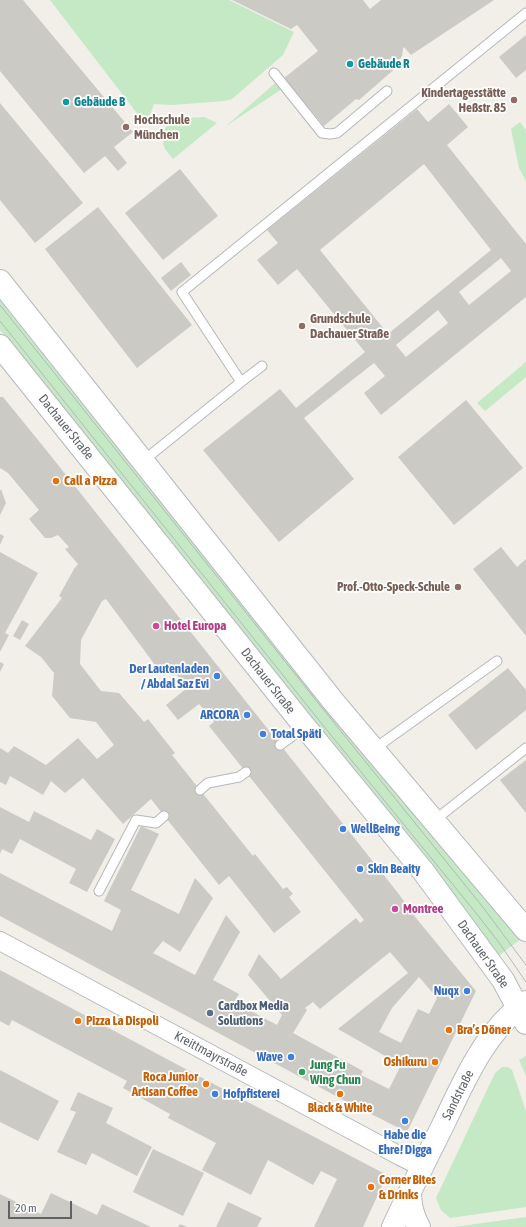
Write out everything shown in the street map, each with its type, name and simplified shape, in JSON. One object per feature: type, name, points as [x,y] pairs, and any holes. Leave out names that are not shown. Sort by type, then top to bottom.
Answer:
[{"type":"main road","points":[[0,281],[333,701],[435,820],[526,930]]},
{"type":"main road","name":"Dachauer Straße","points":[[3,357],[423,871],[486,956],[524,1011]]},
{"type":"main road","name":"Sandstraße","points":[[393,1227],[469,1071],[500,1026],[524,1011]]},
{"type":"main road","name":"Sandstraße","points":[[410,1192],[412,1213],[419,1227]]},
{"type":"street","name":"Kreittmayrstraße","points":[[0,941],[263,1083],[422,1166]]},
{"type":"lane","points":[[241,382],[182,292],[526,13]]},
{"type":"lane","points":[[274,73],[322,132],[330,134],[337,133],[387,91]]},
{"type":"lane","points":[[143,461],[262,366]]},
{"type":"lane","points":[[374,749],[497,661]]},
{"type":"lane","points":[[280,745],[305,727]]},
{"type":"lane","points":[[435,820],[526,748]]},
{"type":"lane","points":[[200,790],[208,783],[239,777],[246,772]]},
{"type":"lane","points":[[99,890],[136,820],[156,823],[164,816]]},
{"type":"green space","points":[[50,0],[229,0],[294,32],[283,55],[232,99],[225,101],[172,105],[154,104],[146,125]]},
{"type":"green space","points":[[282,77],[288,85],[226,126]]},
{"type":"green space","points":[[204,117],[217,123],[173,159],[165,149],[163,141],[167,125],[174,120]]},
{"type":"green space","points":[[520,122],[526,130],[526,181],[519,168],[511,129]]},
{"type":"green space","points":[[0,299],[441,847],[521,939],[497,957],[426,858],[0,330]]},
{"type":"green space","points":[[526,362],[526,377],[485,411],[477,403]]},
{"type":"green space","points":[[526,1056],[526,1076],[519,1060]]},
{"type":"green space","points":[[502,1067],[508,1067],[512,1070],[526,1111],[526,1207],[450,1218],[441,1210],[436,1198],[495,1073]]},
{"type":"green space","points":[[526,1217],[526,1227],[454,1227]]},
{"type":"building","name":"Gebäude B","points":[[0,0],[23,0],[133,132],[114,147],[127,163],[118,171],[105,156],[84,173],[0,71]]},
{"type":"building","name":"Gebäude R","points":[[232,0],[363,0],[370,9],[381,0],[494,0],[411,55],[404,47],[402,56],[398,62],[398,66],[359,100],[356,99],[324,126],[284,78],[318,51],[297,25],[291,29]]},
{"type":"building","points":[[526,35],[526,70],[516,78],[499,57]]},
{"type":"building","points":[[0,103],[83,203],[35,243],[0,200]]},
{"type":"building","points":[[449,104],[468,127],[447,145],[526,244],[526,297],[381,415],[364,393],[385,376],[374,363],[304,418],[354,479],[279,542],[203,450],[280,389],[296,408],[365,352],[297,269],[278,285],[257,260],[278,243],[267,230],[417,109],[428,122]],"holes":[[[424,164],[491,250],[388,334],[320,250]],[[501,258],[511,271],[469,305],[459,292]],[[438,310],[448,323],[406,357],[396,345]]]},
{"type":"building","points":[[180,169],[218,216],[163,260],[125,213]]},
{"type":"building","points":[[98,207],[192,325],[137,368],[45,249]]},
{"type":"building","points":[[181,262],[191,275],[171,291],[161,278]]},
{"type":"building","points":[[0,397],[3,397],[398,893],[416,918],[476,991],[407,1132],[347,1102],[0,916],[0,873],[112,931],[121,910],[104,901],[141,826],[159,834],[131,890],[179,914],[195,878],[213,898],[180,952],[163,941],[153,953],[195,975],[226,915],[240,932],[213,980],[239,994],[234,1002],[277,1025],[282,1015],[248,975],[259,954],[281,979],[356,918],[360,923],[364,920],[209,726],[214,722],[199,704],[178,720],[166,705],[187,688],[177,675],[158,669],[106,599],[102,601],[81,640],[80,664],[101,691],[119,693],[144,722],[148,719],[175,753],[172,755],[253,856],[255,854],[283,889],[287,887],[293,894],[289,897],[301,912],[274,933],[229,876],[219,885],[151,799],[123,824],[83,778],[65,793],[51,781],[43,795],[10,776],[6,785],[0,782],[0,748],[8,753],[14,746],[46,765],[78,738],[97,759],[114,745],[96,722],[70,718],[52,696],[54,673],[41,657],[25,646],[62,598],[59,596],[78,564],[65,549],[69,547],[58,535],[51,538],[45,538],[29,519],[39,510],[8,473],[0,468]],"holes":[[[390,952],[408,973],[338,1029],[401,1065],[389,1089],[361,1075],[363,1071],[293,1033],[307,1010],[305,1008],[313,1002],[320,1009]],[[419,977],[437,998],[429,1014],[418,1009],[401,1043],[379,1032],[392,1008]]]},
{"type":"building","points":[[466,400],[523,468],[454,525],[398,457]]},
{"type":"building","points":[[1,489],[6,503],[0,515],[0,491]]},
{"type":"building","points":[[0,534],[4,536],[0,545]]},
{"type":"building","points":[[501,547],[517,567],[526,559],[526,636],[473,569]]},
{"type":"building","points":[[0,552],[38,573],[5,633],[9,635],[0,652]]},
{"type":"building","points":[[22,620],[29,624],[20,640],[13,636]]},
{"type":"building","points":[[0,662],[4,664],[0,672]]},
{"type":"building","points":[[508,668],[526,690],[526,710],[476,750],[448,715]]},
{"type":"building","points":[[526,760],[526,813],[500,780]]},
{"type":"building","points":[[0,807],[29,822],[34,811],[91,840],[97,829],[115,839],[87,892],[69,883],[76,869],[20,839],[12,854],[2,849],[0,854]]},
{"type":"building","points":[[0,970],[387,1175],[363,1227],[314,1227],[337,1179],[321,1171],[313,1185],[268,1160],[251,1195],[202,1170],[216,1143],[168,1118],[170,1114],[123,1088],[127,1081],[12,1020],[9,1026],[0,1021]]},
{"type":"building","points":[[0,1070],[59,1101],[38,1141],[0,1122]]},
{"type":"building","points":[[78,1092],[113,1108],[106,1123],[152,1147],[137,1176],[92,1153],[86,1165],[57,1152],[76,1112],[70,1110]]},
{"type":"building","points":[[153,1149],[204,1173],[183,1216],[133,1192]]},
{"type":"building","points":[[51,1193],[97,1215],[102,1204],[151,1227],[0,1227],[0,1194],[41,1214]]},
{"type":"building","points":[[228,1202],[262,1218],[257,1227],[216,1227]]},
{"type":"building","points":[[180,1224],[187,1227],[178,1227]]},
{"type":"tram line","points":[[0,305],[482,906],[526,965]]},
{"type":"tram line","points":[[0,321],[326,729],[476,913],[500,944],[526,982]]},
{"type":"place","name":"Gebäude R","points":[[350,64]]},
{"type":"place","name":"Kindertagesstätte Heßstr. 85","points":[[514,100]]},
{"type":"place","name":"Gebäude B","points":[[66,102]]},
{"type":"place","name":"Hochschule München","points":[[126,127]]},
{"type":"place","name":"Grundschule Dachauer Straße","points":[[302,326]]},
{"type":"place","name":"Call a Pizza","points":[[56,481]]},
{"type":"place","name":"Prof.-Otto-Speck-Schule","points":[[458,587]]},
{"type":"place","name":"Hotel Europa","points":[[156,626]]},
{"type":"place","name":"Der Lautenladen / Abdal Saz Evi","points":[[217,676]]},
{"type":"place","name":"ARCORA","points":[[247,715]]},
{"type":"place","name":"Total Späti","points":[[263,734]]},
{"type":"place","name":"WellBeing","points":[[343,829]]},
{"type":"place","name":"Skin Beaity","points":[[360,869]]},
{"type":"place","name":"Montree","points":[[395,909]]},
{"type":"place","name":"Nuqx","points":[[467,991]]},
{"type":"place","name":"Cardbox Media Solutions","points":[[210,1013]]},
{"type":"place","name":"Pizza La Dispoli","points":[[78,1021]]},
{"type":"place","name":"Bra’s Döner","points":[[449,1030]]},
{"type":"place","name":"Wave","points":[[291,1057]]},
{"type":"place","name":"Oshikuru","points":[[435,1062]]},
{"type":"place","name":"Jung Fu Wing Chun","points":[[302,1072]]},
{"type":"place","name":"Roca Junior Artisan Coffee","points":[[206,1084]]},
{"type":"place","name":"Hofpfisterei","points":[[215,1094]]},
{"type":"place","name":"Black & White","points":[[340,1094]]},
{"type":"place","name":"Habe die Ehre! Digga","points":[[405,1121]]},
{"type":"place","name":"Corner Bites & Drinks","points":[[371,1187]]}]
